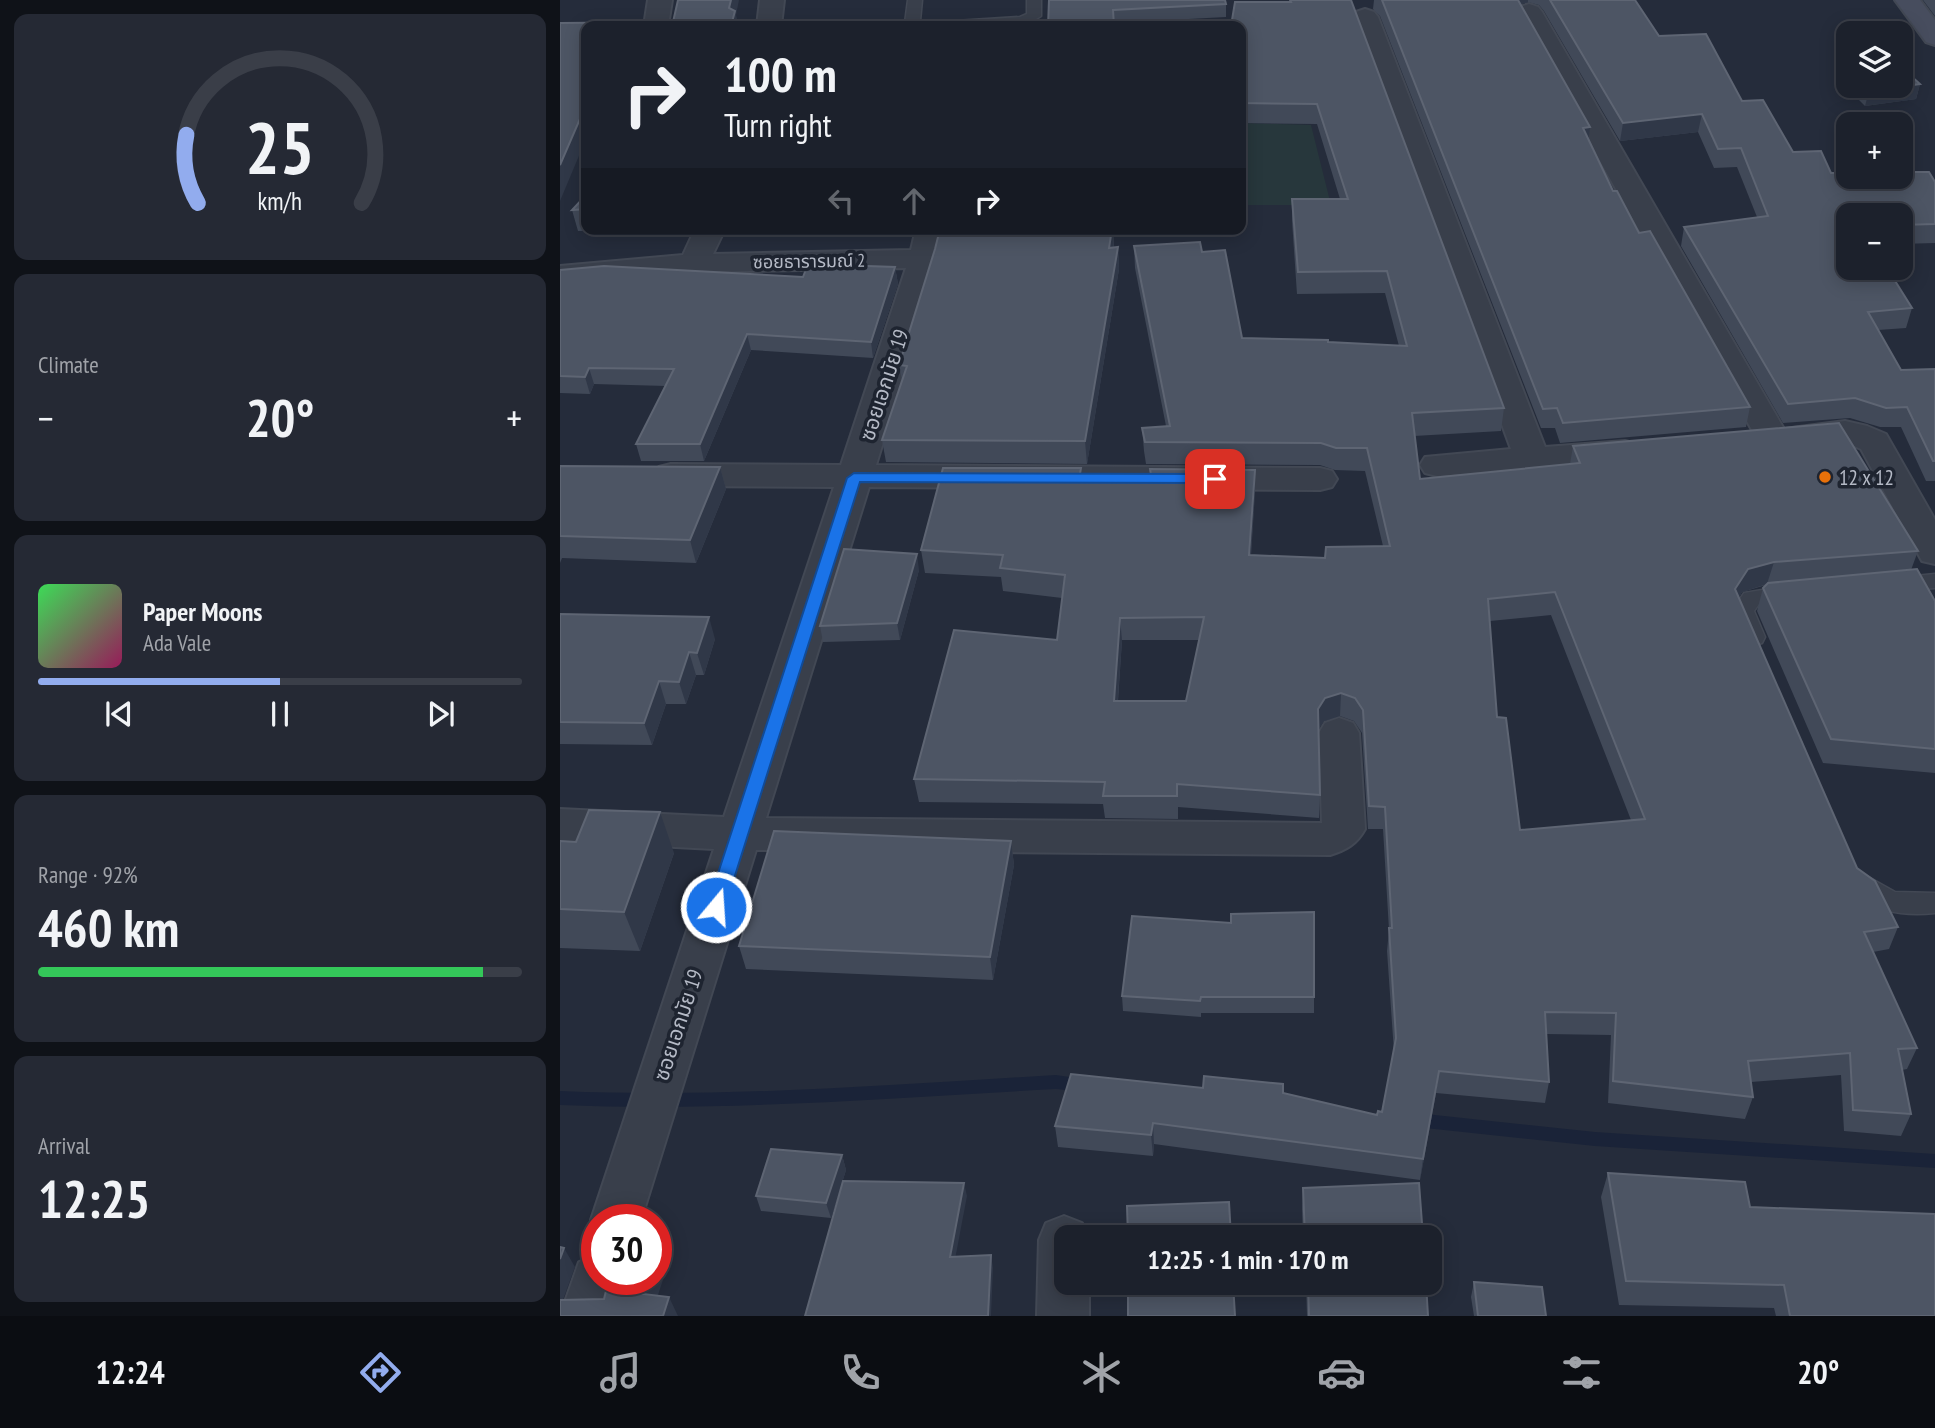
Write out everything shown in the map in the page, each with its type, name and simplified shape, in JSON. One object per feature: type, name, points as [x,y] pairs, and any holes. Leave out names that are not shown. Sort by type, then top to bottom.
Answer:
[{"type":"street","points":[[657,21],[660,0]]},
{"type":"street","points":[[770,21],[772,0]]},
{"type":"street","points":[[1907,0],[1935,37]]},
{"type":"street","points":[[1529,12],[1760,440],[1852,430],[1864,434],[1874,442],[1935,552]]},
{"type":"street","points":[[1365,17],[1532,459]]},
{"type":"street","points":[[694,263],[707,235]]},
{"type":"street","name":"ซอยธารารมณ์ 2","points":[[560,275],[927,244]]},
{"type":"street","name":"ซอยเอกมัย 19","points":[[621,1204],[927,244]]},
{"type":"street","points":[[1437,466],[1653,449]]},
{"type":"street","points":[[644,475],[1320,479]]},
{"type":"street","points":[[560,825],[739,834],[1330,839],[1344,829],[1339,733]]},
{"type":"street","points":[[586,1316],[592,1295]]},
{"type":"street","points":[[1063,1295],[1063,1316]]},
{"type":"lane","points":[[912,21],[915,0]]},
{"type":"lane","points":[[1025,21],[1034,16],[1034,0]]},
{"type":"lane","points":[[1866,586],[1935,581]]},
{"type":"lane","points":[[1764,660],[1743,611],[1752,598],[1810,591]]},
{"type":"lane","points":[[1849,858],[1860,882],[1876,897],[1904,906],[1935,903]]},
{"type":"shaded area","points":[[1246,123],[1311,125],[1331,205],[1246,205]]},
{"type":"building","points":[[678,0],[731,0],[729,8],[735,11],[732,21],[673,21]]},
{"type":"building","points":[[1049,0],[1225,0],[1226,4],[1113,10],[1114,21],[1048,21]]},
{"type":"building","points":[[1351,0],[1504,408],[1412,413],[1420,479],[1580,463],[1573,446],[1839,423],[1918,551],[1774,562],[1748,569],[1735,589],[1857,868],[1875,881],[1898,927],[1864,932],[1917,1048],[1898,1049],[1911,1114],[1853,1110],[1850,1053],[1748,1061],[1753,1097],[1613,1081],[1616,1013],[1545,1012],[1549,1082],[1439,1071],[1423,1159],[1153,1123],[1151,1135],[1055,1126],[1071,1074],[1203,1088],[1204,1076],[1283,1084],[1283,1093],[1377,1115],[1378,1111],[1382,1112],[1396,1038],[1385,807],[1369,806],[1363,710],[1355,698],[1341,693],[1325,698],[1318,709],[1320,795],[1177,784],[1177,796],[1103,796],[1105,782],[914,779],[954,630],[1057,640],[1065,575],[1000,568],[1003,555],[921,550],[943,468],[1081,468],[1079,479],[1152,481],[1150,469],[1255,470],[1249,555],[1325,558],[1326,547],[1390,546],[1367,448],[1336,448],[1321,443],[1145,442],[1142,428],[1170,426],[1134,246],[1200,242],[1202,252],[1225,250],[1242,338],[1328,340],[1407,346],[1387,271],[1298,272],[1292,199],[1348,199],[1317,104],[1246,103],[1246,21],[1232,21],[1235,2]],"holes":[[[1555,592],[1645,819],[1520,830],[1506,718],[1497,717],[1488,599]],[[1204,617],[1186,701],[1114,701],[1120,618]]]},
{"type":"building","points":[[1382,0],[1518,0],[1590,127],[1583,128],[1613,191],[1617,191],[1639,233],[1650,231],[1750,407],[1563,423],[1557,408],[1543,409]]},
{"type":"building","points":[[1550,0],[1635,0],[1659,36],[1706,34],[1742,101],[1763,100],[1793,152],[1821,151],[1831,173],[1836,173],[1836,189],[1913,189],[1913,172],[1929,172],[1935,182],[1935,224],[1913,225],[1913,203],[1836,203],[1836,280],[1894,280],[1912,308],[1868,312],[1901,370],[1935,369],[1935,461],[1907,407],[1886,408],[1855,398],[1788,404],[1684,227],[1768,216],[1741,148],[1718,149],[1702,114],[1623,123]]},
{"type":"building","points":[[560,23],[581,23],[581,117],[560,165]]},
{"type":"building","points":[[581,200],[581,209],[572,210]]},
{"type":"building","points":[[938,235],[1111,235],[1109,248],[1118,247],[1085,441],[882,440],[907,366],[899,365]]},
{"type":"building","points":[[808,264],[895,267],[871,342],[747,334],[700,444],[636,444],[674,369],[589,368],[585,377],[560,376],[560,270],[604,266],[803,277]]},
{"type":"building","points":[[560,466],[720,467],[690,540],[560,536]]},
{"type":"building","points":[[844,549],[917,554],[897,623],[820,626]]},
{"type":"building","points":[[1917,569],[1935,601],[1935,749],[1831,739],[1763,588],[1768,583]]},
{"type":"building","points":[[560,614],[709,617],[697,653],[689,652],[679,682],[659,681],[644,723],[560,722]]},
{"type":"building","points":[[589,810],[660,812],[624,912],[560,909],[560,841],[576,842]]},
{"type":"building","points":[[774,831],[1011,841],[990,957],[739,946]]},
{"type":"building","points":[[1314,912],[1314,997],[1201,997],[1200,1001],[1122,996],[1132,916],[1231,923],[1231,914]]},
{"type":"building","points":[[771,1149],[842,1155],[826,1203],[756,1196]]},
{"type":"building","points":[[1608,1173],[1745,1182],[1750,1207],[1935,1214],[1935,1316],[1790,1316],[1784,1285],[1626,1281]]},
{"type":"building","points":[[843,1181],[964,1183],[950,1257],[991,1255],[988,1316],[805,1316]]},
{"type":"building","points":[[1419,1183],[1422,1225],[1305,1225],[1303,1188]]},
{"type":"building","points":[[1229,1202],[1230,1225],[1128,1225],[1127,1206]]},
{"type":"building","points":[[1474,1282],[1542,1287],[1546,1316],[1478,1316]]},
{"type":"building","points":[[605,1295],[669,1297],[663,1316],[560,1316],[560,1300],[604,1299]]},
{"type":"building","points":[[1128,1295],[1234,1295],[1235,1316],[1128,1316]]},
{"type":"building","points":[[1308,1295],[1427,1295],[1428,1316],[1309,1316]]},
{"type":"waterway","points":[[560,1098],[622,1101],[746,1100],[1056,1082],[1084,1085]]},
{"type":"waterway","points":[[1416,1120],[1595,1139],[1935,1161]]},
{"type":"place","name":"12 x 12","points":[[1825,477]]},
{"type":"route","points":[[716,907],[854,478],[1215,479]]}]
